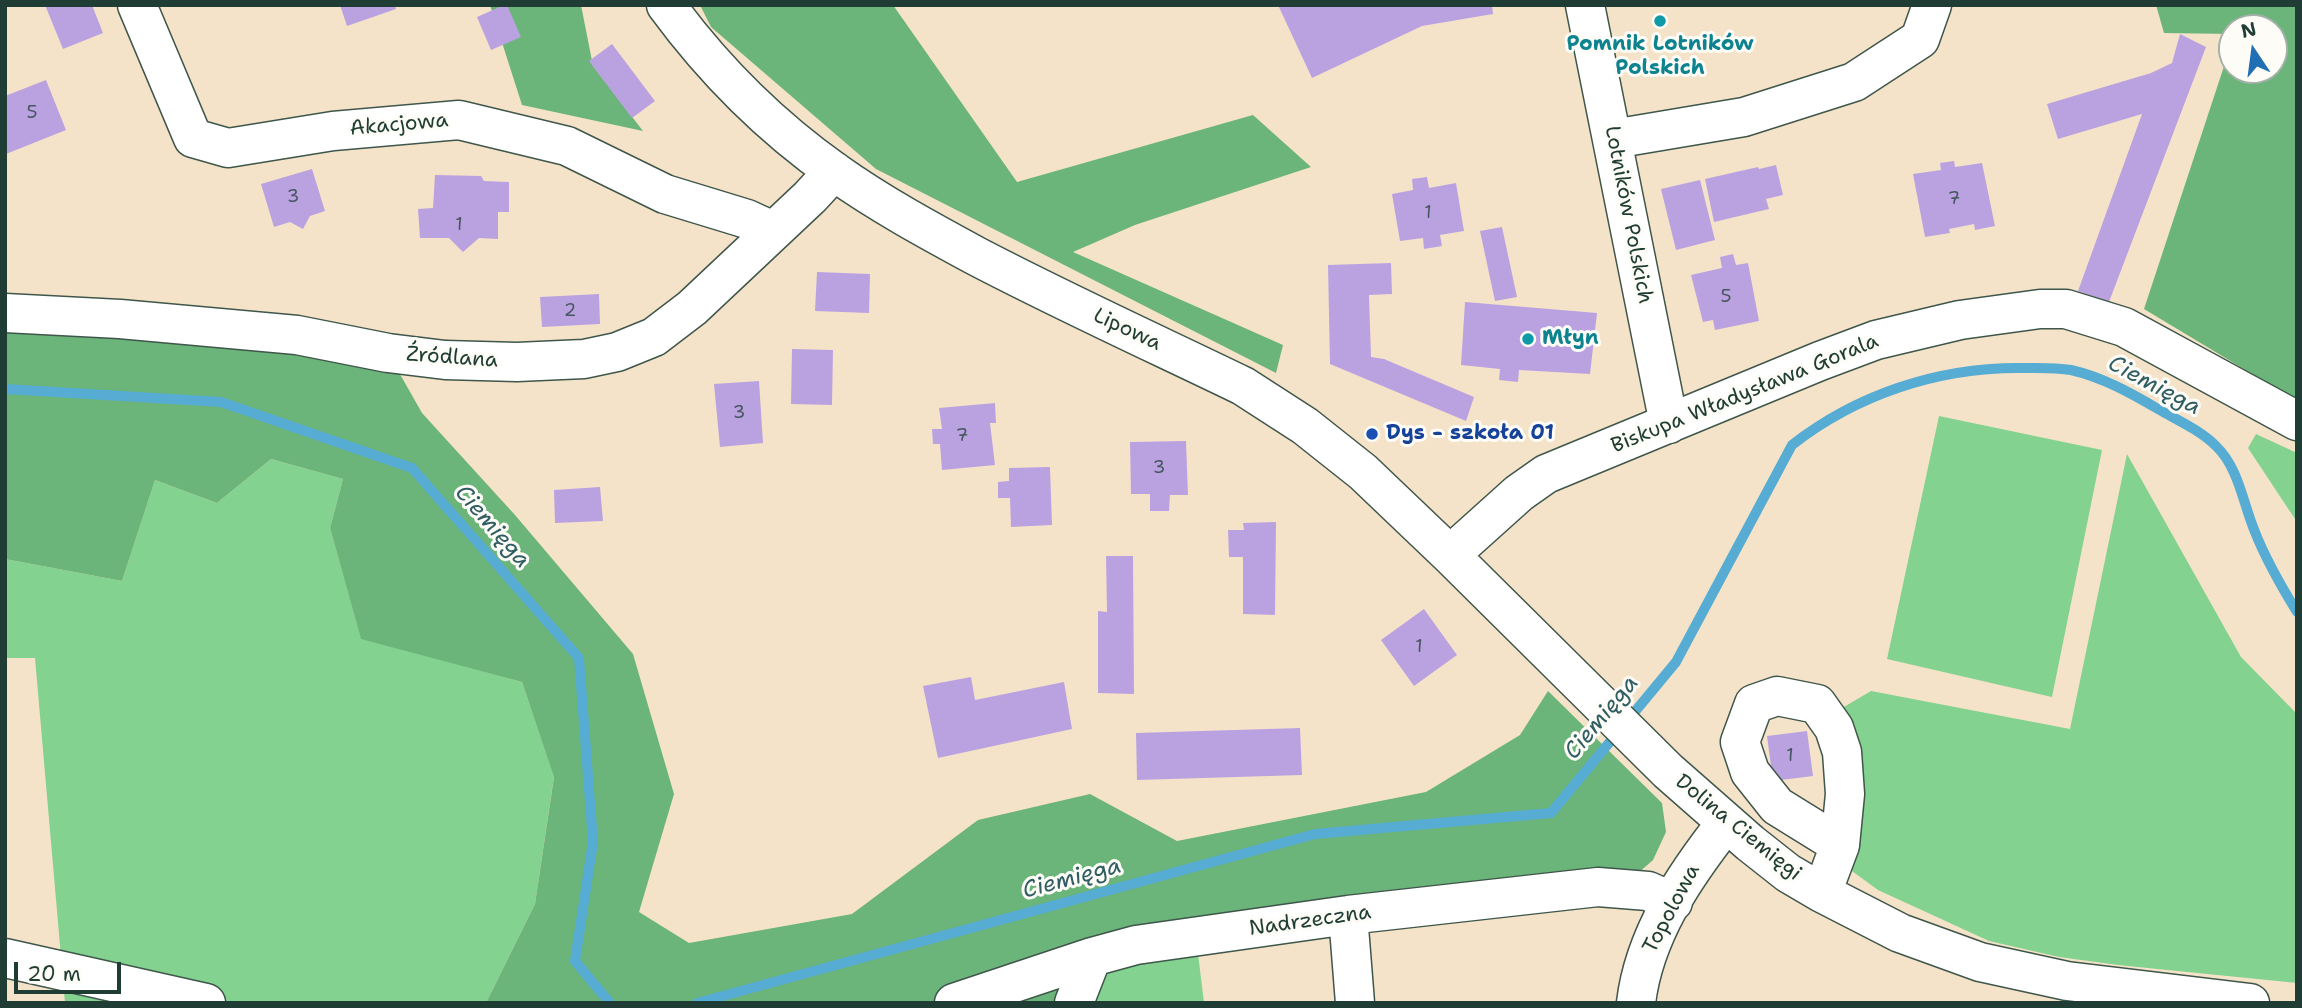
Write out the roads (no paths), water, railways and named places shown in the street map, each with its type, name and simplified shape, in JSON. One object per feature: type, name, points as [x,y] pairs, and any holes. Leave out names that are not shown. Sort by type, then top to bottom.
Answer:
[{"type":"street","name":"Akacjowa","points":[[137,5],[193,138],[228,148],[333,131],[458,120],[567,146],[665,194],[747,219],[773,231]]},
{"type":"street","name":"Lipowa","points":[[666,5],[706,56],[784,132],[834,171],[886,206],[1045,292],[1243,386],[1278,407],[1343,455],[1450,555],[1574,678]]},
{"type":"street","name":"Lotników Polskich","points":[[1585,5],[1669,424]]},
{"type":"street","points":[[1613,139],[1744,117],[1854,82],[1920,38],[1932,5]]},
{"type":"street","name":"Źródlana","points":[[5,313],[120,319],[297,335],[388,353],[445,360],[517,362],[584,359],[617,352],[654,337],[692,308],[834,171]]},
{"type":"street","name":"Biskupa Władysława Gorala","points":[[1450,555],[1519,493],[1546,474],[1876,340],[1960,320],[2040,309],[2066,309],[2124,327],[2297,422]]},
{"type":"street","name":"Dolina Ciemięgi","points":[[1574,678],[1668,771],[1788,873],[1900,933],[1980,962],[2067,981],[2250,1003]]},
{"type":"street","name":"Topolowa","points":[[1636,1003],[1648,950],[1701,855],[1726,823]]},
{"type":"street","points":[[1822,893],[1840,845]]},
{"type":"street","name":"Nadrzeczna","points":[[954,1003],[1136,945],[1348,915],[1598,887],[1648,891],[1673,902]]},
{"type":"street","points":[[1348,915],[1355,1003]]},
{"type":"street","points":[[1074,1003],[1092,957]]},
{"type":"street","points":[[5,958],[206,1003]]},
{"type":"waterway","name":"Ciemięga","points":[[697,1003],[1315,834],[1551,813],[1676,662],[1792,445],[1843,412],[1870,399],[1927,379],[1987,369],[2071,370],[2116,386],[2196,430],[2216,446],[2230,465],[2264,553],[2297,612]]},
{"type":"waterway","name":"Ciemięga","points":[[5,389],[221,402],[412,468],[579,658],[593,842],[575,961],[610,1003]]},
{"type":"place","name":"Pomnik Lotników Polskich","points":[[1660,21]]},
{"type":"place","name":"Młyn","points":[[1528,339]]},
{"type":"place","name":"Dys - szkoła 01","points":[[1372,434]]}]
